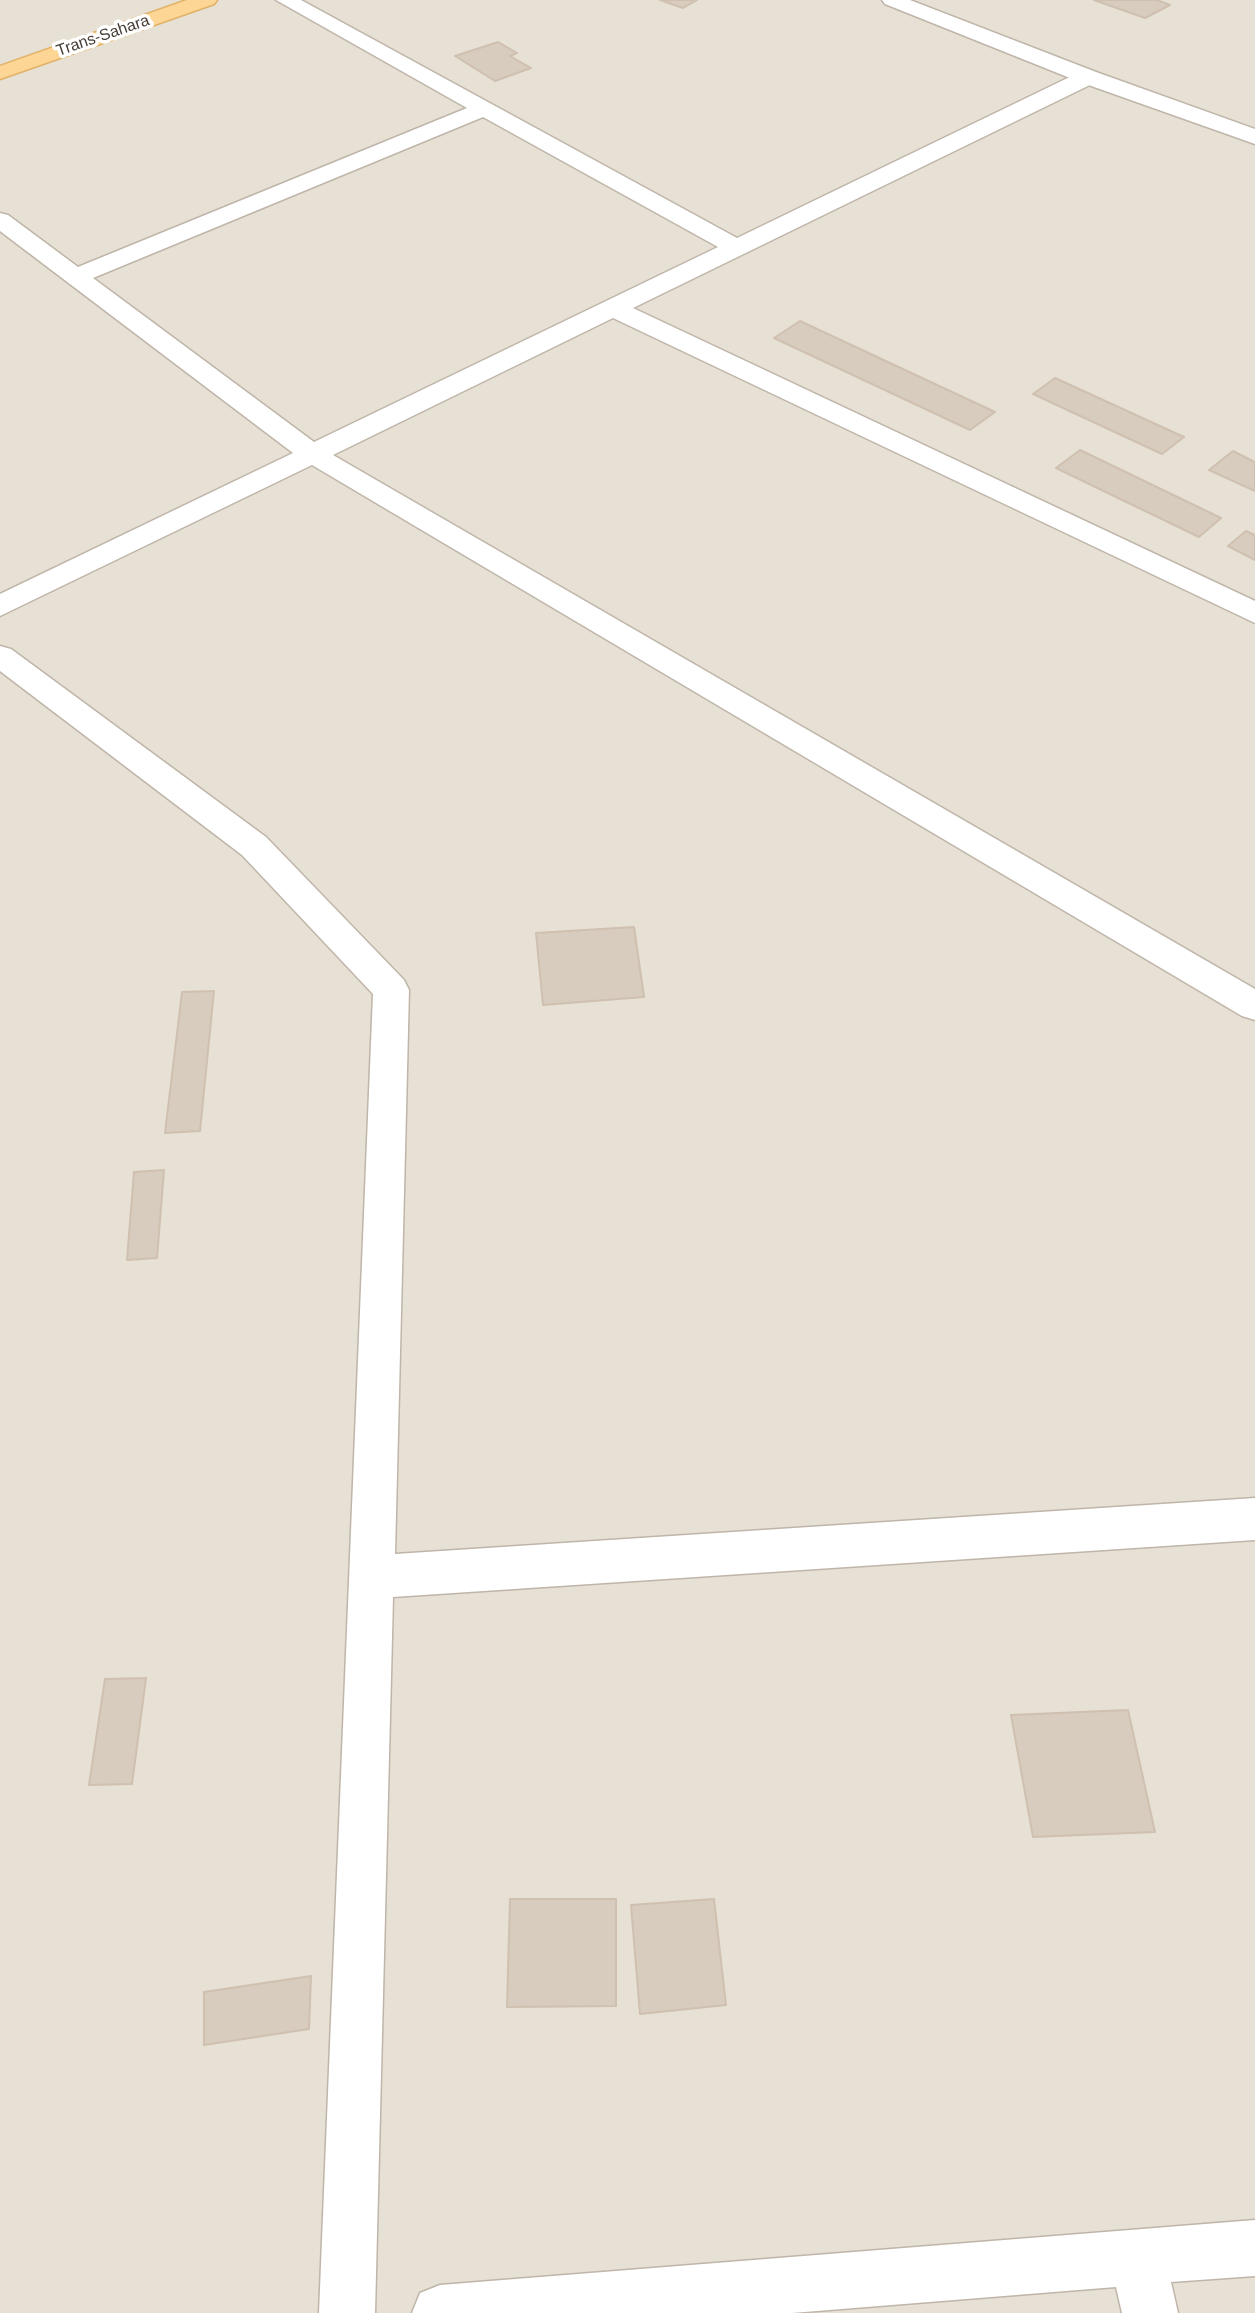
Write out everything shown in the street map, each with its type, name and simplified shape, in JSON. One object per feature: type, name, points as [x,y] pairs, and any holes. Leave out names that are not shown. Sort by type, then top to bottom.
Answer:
[{"type":"main road","name":"Trans-Sahara","points":[[0,73],[207,0]]},
{"type":"street","points":[[286,0],[737,248]]},
{"type":"street","points":[[892,0],[1088,78],[1255,137]]},
{"type":"street","points":[[0,606],[1088,78]]},
{"type":"street","points":[[74,277],[482,110]]},
{"type":"street","points":[[0,220],[312,454],[1255,1006]]},
{"type":"street","points":[[612,308],[1255,613]]},
{"type":"street","points":[[0,656],[254,846],[391,990],[346,2313]]},
{"type":"street","points":[[371,1577],[1255,1519]]},
{"type":"street","points":[[440,2313],[1255,2248]]},
{"type":"street","points":[[1139,2258],[1150,2313]]},
{"type":"shaded area","points":[[0,0],[1255,0],[1255,2313],[0,2313]]},
{"type":"building","points":[[660,0],[697,0],[683,8]]},
{"type":"building","points":[[1094,0],[1157,0],[1170,5],[1145,18]]},
{"type":"building","points":[[498,42],[517,53],[510,56],[531,68],[495,81],[455,56]]},
{"type":"building","points":[[800,321],[995,412],[970,430],[774,338]]},
{"type":"building","points":[[1055,378],[1184,437],[1162,454],[1033,394]]},
{"type":"building","points":[[1080,450],[1221,518],[1199,537],[1056,468]]},
{"type":"building","points":[[1233,451],[1255,462],[1255,491],[1209,470]]},
{"type":"building","points":[[1246,531],[1255,535],[1255,560],[1228,546]]},
{"type":"building","points":[[634,927],[644,997],[543,1005],[536,933]]},
{"type":"building","points":[[214,991],[200,1131],[165,1133],[182,992]]},
{"type":"building","points":[[164,1170],[157,1258],[127,1260],[134,1172]]},
{"type":"building","points":[[146,1678],[132,1784],[89,1785],[105,1679]]},
{"type":"building","points":[[1128,1710],[1155,1832],[1033,1837],[1011,1715]]},
{"type":"building","points":[[510,1899],[616,1899],[616,2006],[507,2007]]},
{"type":"building","points":[[714,1899],[726,2005],[640,2014],[631,1905]]},
{"type":"building","points":[[311,1976],[309,2029],[204,2045],[204,1992]]}]
